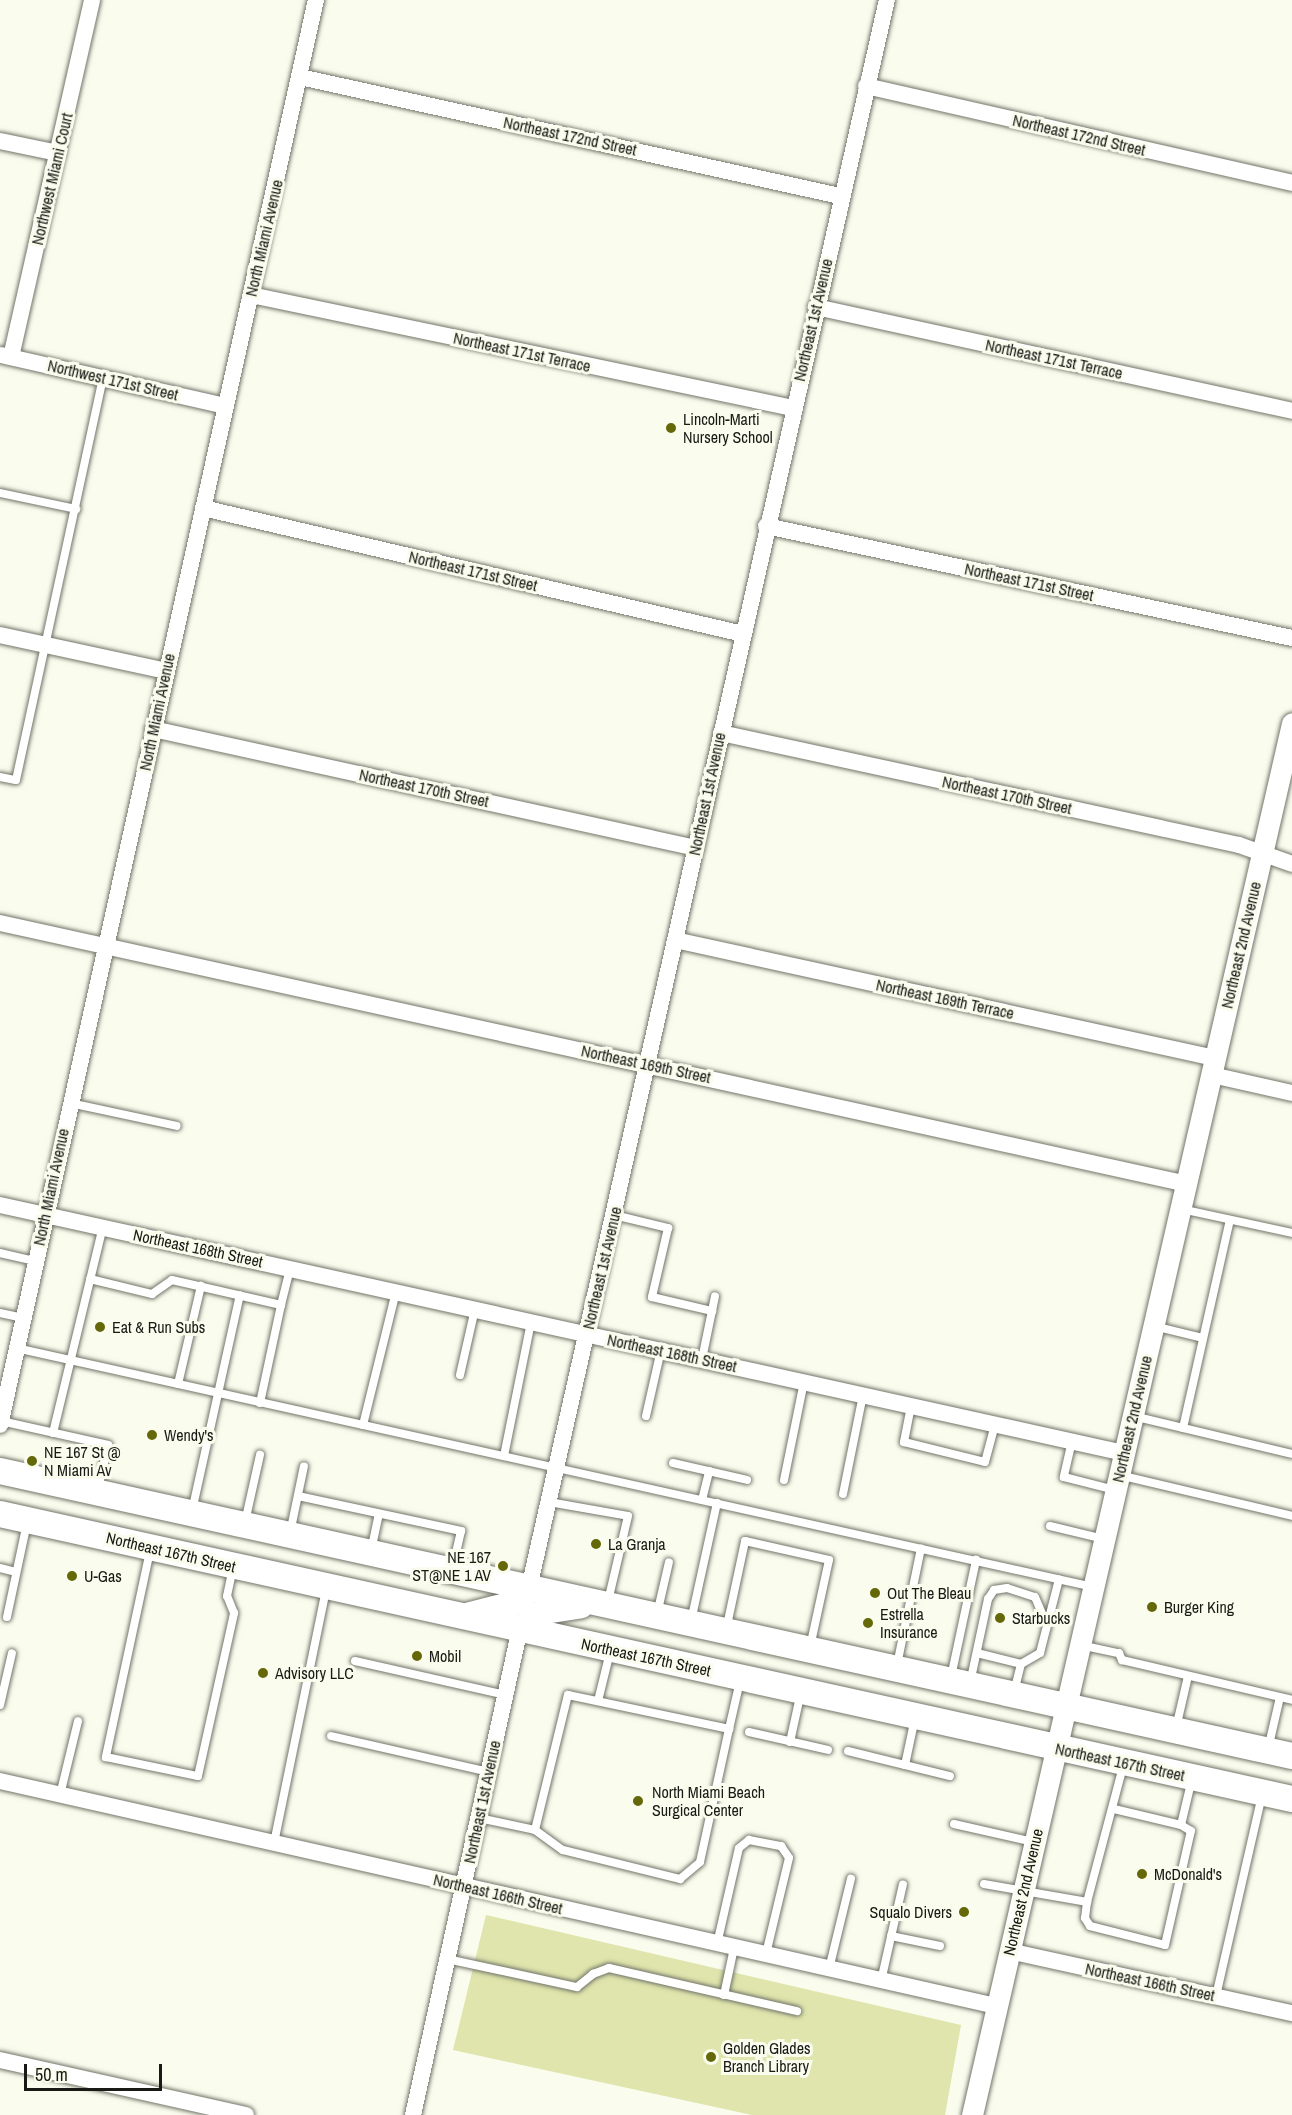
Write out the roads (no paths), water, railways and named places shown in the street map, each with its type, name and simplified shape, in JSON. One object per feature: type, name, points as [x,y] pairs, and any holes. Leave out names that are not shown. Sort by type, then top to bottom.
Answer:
[{"type":"main road","points":[[0,1471],[1280,1754]]},
{"type":"main road","name":"Northeast 167th Street","points":[[0,1514],[1292,1799]]},
{"type":"main road","points":[[464,1617],[506,1606],[521,1599],[529,1588]]},
{"type":"main road","points":[[520,1629],[544,1611],[601,1604]]},
{"type":"street","name":"Northwest Miami Court","points":[[5,356],[58,153],[92,0]]},
{"type":"street","name":"North Miami Avenue","points":[[0,1423],[5,1374],[16,1348],[23,1318],[316,0]]},
{"type":"street","name":"Northeast 1st Avenue","points":[[529,1588],[840,196],[887,0]]},
{"type":"street","name":"Northeast 172nd Street","points":[[300,77],[840,196]]},
{"type":"street","name":"Northeast 172nd Street","points":[[866,86],[1292,183]]},
{"type":"street","points":[[0,141],[58,153]]},
{"type":"street","name":"Northeast 171st Terrace","points":[[251,295],[793,408]]},
{"type":"street","name":"Northeast 171st Terrace","points":[[816,308],[1292,411]]},
{"type":"street","name":"Northwest 171st Street","points":[[5,356],[225,406]]},
{"type":"street","name":"Northeast 171st Street","points":[[203,508],[743,634]]},
{"type":"street","name":"Northeast 171st Street","points":[[766,526],[1292,638]]},
{"type":"street","points":[[0,635],[166,671]]},
{"type":"street","name":"Northeast 2nd Avenue","points":[[972,2115],[1292,723]]},
{"type":"street","name":"Northeast 170th Street","points":[[153,729],[696,848]]},
{"type":"street","name":"Northeast 170th Street","points":[[721,733],[1239,845],[1292,864]]},
{"type":"street","name":"Northeast 169th Street","points":[[0,923],[1187,1184]]},
{"type":"street","name":"Northeast 169th Terrace","points":[[675,940],[1213,1067]]},
{"type":"street","points":[[1213,1067],[1292,1093]]},
{"type":"street","name":"Northeast 168th Street","points":[[0,1204],[1124,1453]]},
{"type":"street","name":"Northeast 1st Avenue","points":[[412,2115],[520,1629]]},
{"type":"street","name":"Northeast 166th Street","points":[[0,1781],[996,2006]]},
{"type":"street","name":"Northeast 166th Street","points":[[1009,1951],[1292,2013]]},
{"type":"street","points":[[0,2060],[246,2115]]},
{"type":"lane","points":[[0,777],[16,780],[48,645],[103,378]]},
{"type":"lane","points":[[0,493],[76,509]]},
{"type":"lane","points":[[70,1103],[177,1126]]},
{"type":"lane","points":[[1181,1209],[1292,1233]]},
{"type":"lane","points":[[614,1215],[668,1228],[652,1297],[712,1311]]},
{"type":"lane","points":[[1183,1428],[1230,1220]]},
{"type":"lane","points":[[53,1433],[103,1227]]},
{"type":"lane","points":[[0,1253],[35,1261]]},
{"type":"lane","points":[[260,1403],[290,1268]]},
{"type":"lane","points":[[90,1279],[152,1294],[172,1280],[281,1305]]},
{"type":"lane","points":[[178,1384],[201,1286]]},
{"type":"lane","points":[[363,1425],[396,1292]]},
{"type":"lane","points":[[191,1513],[240,1295]]},
{"type":"lane","points":[[702,1359],[716,1296]]},
{"type":"lane","points":[[460,1375],[475,1309]]},
{"type":"lane","points":[[0,1313],[23,1318]]},
{"type":"lane","points":[[504,1456],[531,1321]]},
{"type":"lane","points":[[1153,1326],[1203,1338]]},
{"type":"lane","points":[[16,1348],[1093,1587]]},
{"type":"lane","points":[[646,1416],[661,1350]]},
{"type":"lane","points":[[784,1480],[804,1382]]},
{"type":"lane","points":[[843,1494],[863,1395]]},
{"type":"lane","points":[[911,1406],[904,1442],[985,1462],[994,1424]]},
{"type":"lane","points":[[1132,1416],[1292,1454]]},
{"type":"lane","points":[[0,1423],[108,1445],[97,1492]]},
{"type":"lane","points":[[1072,1442],[1064,1477],[1117,1482],[1292,1516]]},
{"type":"lane","points":[[244,1525],[260,1455]]},
{"type":"lane","points":[[673,1463],[747,1480]]},
{"type":"lane","points":[[290,1535],[304,1466]]},
{"type":"lane","points":[[702,1500],[709,1471]]},
{"type":"lane","points":[[298,1496],[461,1532],[452,1571]]},
{"type":"lane","points":[[549,1502],[628,1516],[601,1604]]},
{"type":"lane","points":[[691,1624],[717,1503]]},
{"type":"lane","points":[[371,1553],[379,1514]]},
{"type":"lane","points":[[7,1617],[27,1520]]},
{"type":"lane","points":[[1050,1526],[1104,1539]]},
{"type":"lane","points":[[726,1632],[745,1541],[829,1560],[809,1650]]},
{"type":"lane","points":[[151,1547],[106,1757],[198,1776],[234,1613],[227,1596],[233,1566]]},
{"type":"lane","points":[[896,1669],[921,1548]]},
{"type":"lane","points":[[960,1683],[962,1628],[976,1560]]},
{"type":"lane","points":[[657,1616],[669,1562]]},
{"type":"lane","points":[[0,1568],[16,1572]]},
{"type":"lane","points":[[977,1653],[1021,1664],[1040,1653],[1059,1579]]},
{"type":"lane","points":[[274,1843],[327,1586]]},
{"type":"lane","points":[[960,1683],[977,1653],[988,1599],[994,1590],[1007,1588],[1035,1597],[1047,1625]]},
{"type":"lane","points":[[1080,1645],[1119,1653],[1122,1660],[1292,1700]]},
{"type":"lane","points":[[598,1701],[611,1649]]},
{"type":"lane","points":[[0,1705],[12,1653]]},
{"type":"lane","points":[[355,1661],[506,1695]]},
{"type":"lane","points":[[1013,1695],[1021,1664]]},
{"type":"lane","points":[[1175,1731],[1188,1676]]},
{"type":"lane","points":[[479,1818],[535,1830],[563,1850],[680,1879],[700,1863],[740,1678]]},
{"type":"lane","points":[[790,1742],[801,1691]]},
{"type":"lane","points":[[535,1830],[567,1695],[729,1730]]},
{"type":"lane","points":[[1280,1697],[1280,1754]]},
{"type":"lane","points":[[905,1765],[915,1717]]},
{"type":"lane","points":[[60,1796],[78,1721]]},
{"type":"lane","points":[[748,1732],[828,1750]]},
{"type":"lane","points":[[331,1736],[489,1772]]},
{"type":"lane","points":[[848,1751],[950,1776]]},
{"type":"lane","points":[[1114,1809],[1181,1825],[1191,1831],[1166,1945],[1090,1926],[1084,1918],[1114,1809],[1124,1763]]},
{"type":"lane","points":[[1181,1825],[1192,1778]]},
{"type":"lane","points":[[1216,1996],[1262,1793]]},
{"type":"lane","points":[[954,1824],[1034,1842]]},
{"type":"lane","points":[[717,1944],[739,1848],[749,1840],[781,1846],[789,1858],[766,1955]]},
{"type":"lane","points":[[829,1970],[851,1879]]},
{"type":"lane","points":[[881,1981],[903,1884]]},
{"type":"lane","points":[[984,1884],[1022,1893],[1087,1902]]},
{"type":"lane","points":[[891,1936],[940,1946]]},
{"type":"lane","points":[[724,1995],[734,1948]]},
{"type":"lane","points":[[447,1959],[577,1987],[593,1974],[609,1968],[797,2011]]},
{"type":"place","name":"Lincoln-Marti Nursery School","points":[[671,428]]},
{"type":"place","name":"Eat & Run Subs","points":[[100,1327]]},
{"type":"place","name":"Wendy's","points":[[152,1435]]},
{"type":"place","name":"NE 167 St @ N Miami Av","points":[[32,1461]]},
{"type":"place","name":"La Granja","points":[[596,1544]]},
{"type":"place","name":"NE 167 ST@NE 1 AV","points":[[503,1566]]},
{"type":"place","name":"U-Gas","points":[[72,1576]]},
{"type":"place","name":"Out The Bleau","points":[[875,1593]]},
{"type":"place","name":"Burger King","points":[[1152,1607]]},
{"type":"place","name":"Starbucks","points":[[1000,1618]]},
{"type":"place","name":"Estrella Insurance","points":[[868,1623]]},
{"type":"place","name":"Mobil","points":[[417,1656]]},
{"type":"place","name":"Advisory LLC","points":[[263,1673]]},
{"type":"place","name":"North Miami Beach Surgical Center","points":[[638,1801]]},
{"type":"place","name":"McDonald's","points":[[1142,1874]]},
{"type":"place","name":"Squalo Divers","points":[[964,1912]]},
{"type":"place","name":"Golden Glades Branch Library","points":[[711,2057]]}]
